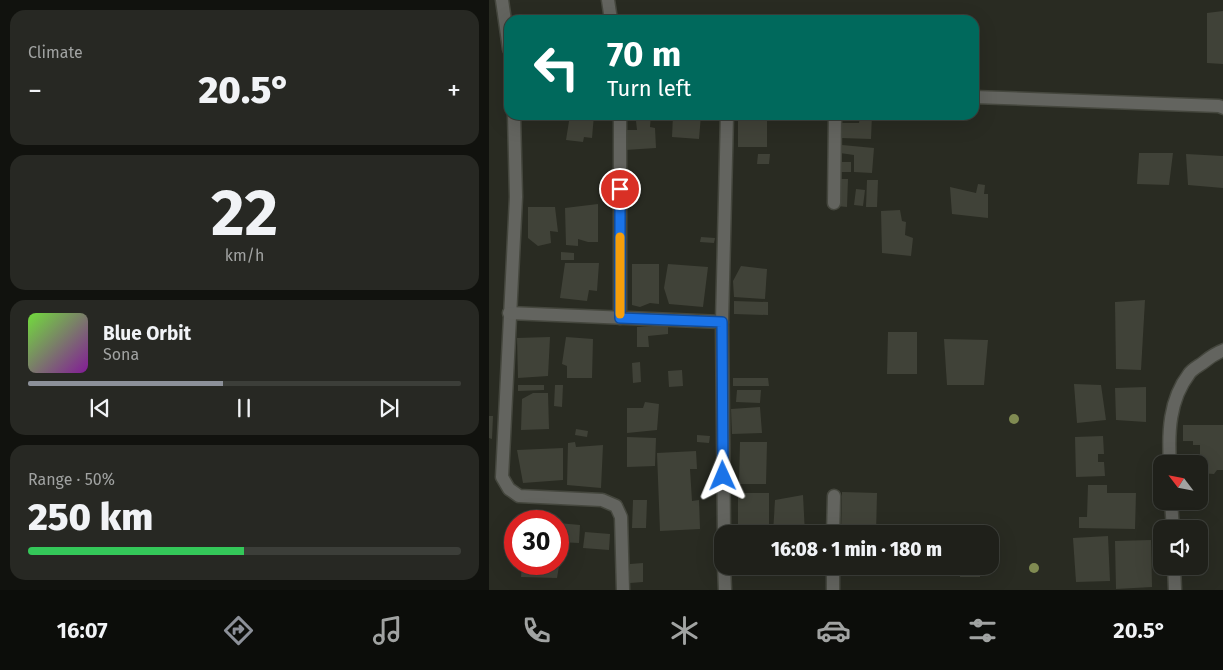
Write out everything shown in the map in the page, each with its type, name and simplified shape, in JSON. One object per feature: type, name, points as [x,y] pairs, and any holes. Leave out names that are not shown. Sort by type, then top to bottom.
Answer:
[{"type":"street","points":[[502,0],[504,15]]},
{"type":"street","points":[[608,0],[610,15]]},
{"type":"street","points":[[979,97],[1219,106],[1223,108]]},
{"type":"street","points":[[514,120],[516,198],[502,477],[509,490],[519,496],[602,500],[616,506],[621,516],[623,590]]},
{"type":"street","points":[[620,120],[620,318]]},
{"type":"street","points":[[724,525],[722,322],[727,120]]},
{"type":"street","points":[[834,203],[835,120]]},
{"type":"street","points":[[509,313],[722,322]]},
{"type":"street","points":[[1170,455],[1171,416],[1178,392],[1189,373],[1217,352],[1223,350]]},
{"type":"street","points":[[833,496],[833,525]]},
{"type":"street","points":[[724,575],[725,590]]},
{"type":"street","points":[[833,575],[833,590]]},
{"type":"street","points":[[1174,575],[1175,590]]},
{"type":"building","points":[[1224,11],[1224,64],[1207,63],[1207,13]]},
{"type":"building","points":[[569,120],[594,120],[592,138],[584,137],[583,142],[566,140]]},
{"type":"building","points":[[627,120],[651,120],[650,127],[655,128],[656,148],[625,150],[626,130],[637,130],[636,121]]},
{"type":"building","points":[[673,120],[701,120],[699,139],[672,137]]},
{"type":"building","points":[[738,120],[767,120],[767,147],[738,147]]},
{"type":"building","points":[[859,120],[872,120],[871,139],[841,138],[842,123],[859,123]]},
{"type":"building","points":[[842,145],[874,148],[872,173],[854,172],[854,155],[840,153]]},
{"type":"building","points":[[1139,153],[1173,153],[1169,185],[1137,184]]},
{"type":"building","points":[[758,154],[770,154],[769,164],[757,164]]},
{"type":"building","points":[[1186,154],[1224,156],[1224,188],[1188,185]]},
{"type":"building","points":[[838,162],[851,162],[851,172],[838,172]]},
{"type":"building","points":[[838,179],[848,179],[847,207],[837,206]]},
{"type":"building","points":[[867,180],[878,180],[877,207],[866,207]]},
{"type":"building","points":[[978,184],[985,185],[984,194],[988,194],[988,218],[952,214],[950,187],[976,193]]},
{"type":"building","points":[[856,189],[865,190],[863,206],[854,205]]},
{"type":"building","points":[[598,204],[598,242],[578,239],[578,246],[566,245],[565,208]]},
{"type":"building","points":[[528,207],[555,207],[558,232],[550,231],[551,243],[538,246],[528,238]]},
{"type":"building","points":[[900,210],[902,221],[906,222],[905,235],[913,238],[911,256],[882,253],[881,211]]},
{"type":"building","points":[[701,237],[715,238],[714,243],[700,242]]},
{"type":"building","points":[[561,252],[574,253],[574,260],[561,260]]},
{"type":"building","points":[[565,263],[599,263],[597,291],[589,290],[587,301],[560,298]]},
{"type":"building","points":[[632,264],[659,264],[659,304],[650,303],[640,307],[632,305]]},
{"type":"building","points":[[668,264],[708,267],[703,307],[669,304],[664,288]]},
{"type":"building","points":[[741,266],[767,269],[765,299],[734,297],[733,281]]},
{"type":"building","points":[[1145,300],[1141,370],[1116,369],[1115,302]]},
{"type":"building","points":[[734,301],[768,302],[768,315],[734,314]]},
{"type":"building","points":[[668,325],[668,334],[648,336],[649,347],[637,347],[637,327]]},
{"type":"building","points":[[888,332],[917,332],[917,374],[887,374]]},
{"type":"building","points":[[550,337],[548,376],[518,378],[517,338]]},
{"type":"building","points":[[566,337],[593,339],[592,378],[567,378],[567,366],[562,364]]},
{"type":"building","points":[[944,339],[988,340],[984,385],[947,385]]},
{"type":"building","points":[[640,362],[641,382],[633,383],[632,363]]},
{"type":"building","points":[[682,370],[683,386],[669,387],[668,371]]},
{"type":"building","points":[[733,378],[768,378],[769,386],[733,386]]},
{"type":"building","points":[[1074,384],[1101,385],[1106,420],[1077,423]]},
{"type":"building","points":[[518,385],[544,385],[544,390],[518,391]]},
{"type":"building","points":[[555,385],[563,385],[562,407],[554,406]]},
{"type":"building","points":[[1146,387],[1146,422],[1116,420],[1115,388]]},
{"type":"building","points":[[737,390],[761,390],[760,403],[736,402]]},
{"type":"building","points":[[533,393],[548,393],[549,429],[521,430],[522,399]]},
{"type":"building","points":[[645,402],[659,404],[657,430],[627,433],[627,408],[643,408]]},
{"type":"building","points":[[760,407],[762,433],[732,434],[731,409]]},
{"type":"building","points":[[489,416],[493,416],[492,439],[489,438]]},
{"type":"building","points":[[1183,425],[1224,425],[1224,470],[1217,470],[1214,474],[1208,474],[1208,455],[1200,455],[1200,445],[1193,445],[1193,441],[1183,441]]},
{"type":"building","points":[[576,429],[588,431],[587,437],[575,435]]},
{"type":"building","points":[[697,435],[710,436],[709,443],[697,442]]},
{"type":"building","points":[[1103,436],[1104,454],[1098,454],[1098,462],[1104,462],[1105,476],[1076,477],[1075,437]]},
{"type":"building","points":[[627,437],[656,438],[655,466],[627,467]]},
{"type":"building","points":[[575,442],[576,447],[603,445],[601,488],[567,485],[568,443]]},
{"type":"building","points":[[740,442],[767,442],[766,484],[739,484]]},
{"type":"building","points":[[563,448],[563,480],[523,483],[517,450]]},
{"type":"building","points":[[696,451],[697,469],[690,469],[692,501],[699,500],[700,529],[660,531],[657,453]]},
{"type":"building","points":[[1088,485],[1107,485],[1107,493],[1136,493],[1135,529],[1079,528],[1079,517],[1087,517]]},
{"type":"building","points":[[842,492],[877,493],[876,525],[841,525]]},
{"type":"building","points":[[738,493],[769,493],[769,525],[738,525]]},
{"type":"building","points":[[803,495],[805,525],[774,525],[775,500]]},
{"type":"building","points":[[633,500],[647,500],[646,528],[632,528]]},
{"type":"building","points":[[569,524],[580,525],[579,543],[569,543]]},
{"type":"building","points":[[585,532],[610,534],[609,550],[583,548]]},
{"type":"building","points":[[1108,536],[1110,581],[1076,582],[1073,538]]},
{"type":"building","points":[[1151,540],[1152,587],[1116,589],[1115,541]]},
{"type":"building","points":[[643,563],[643,582],[630,583],[630,564]]},
{"type":"building","points":[[521,575],[558,575],[557,578],[521,577]]},
{"type":"building","points":[[960,575],[980,575],[980,577],[960,577]]},
{"type":"slow traffic","points":[[620,237],[620,314]]},
{"type":"route","points":[[620,189],[620,318],[722,322],[723,476]]}]
